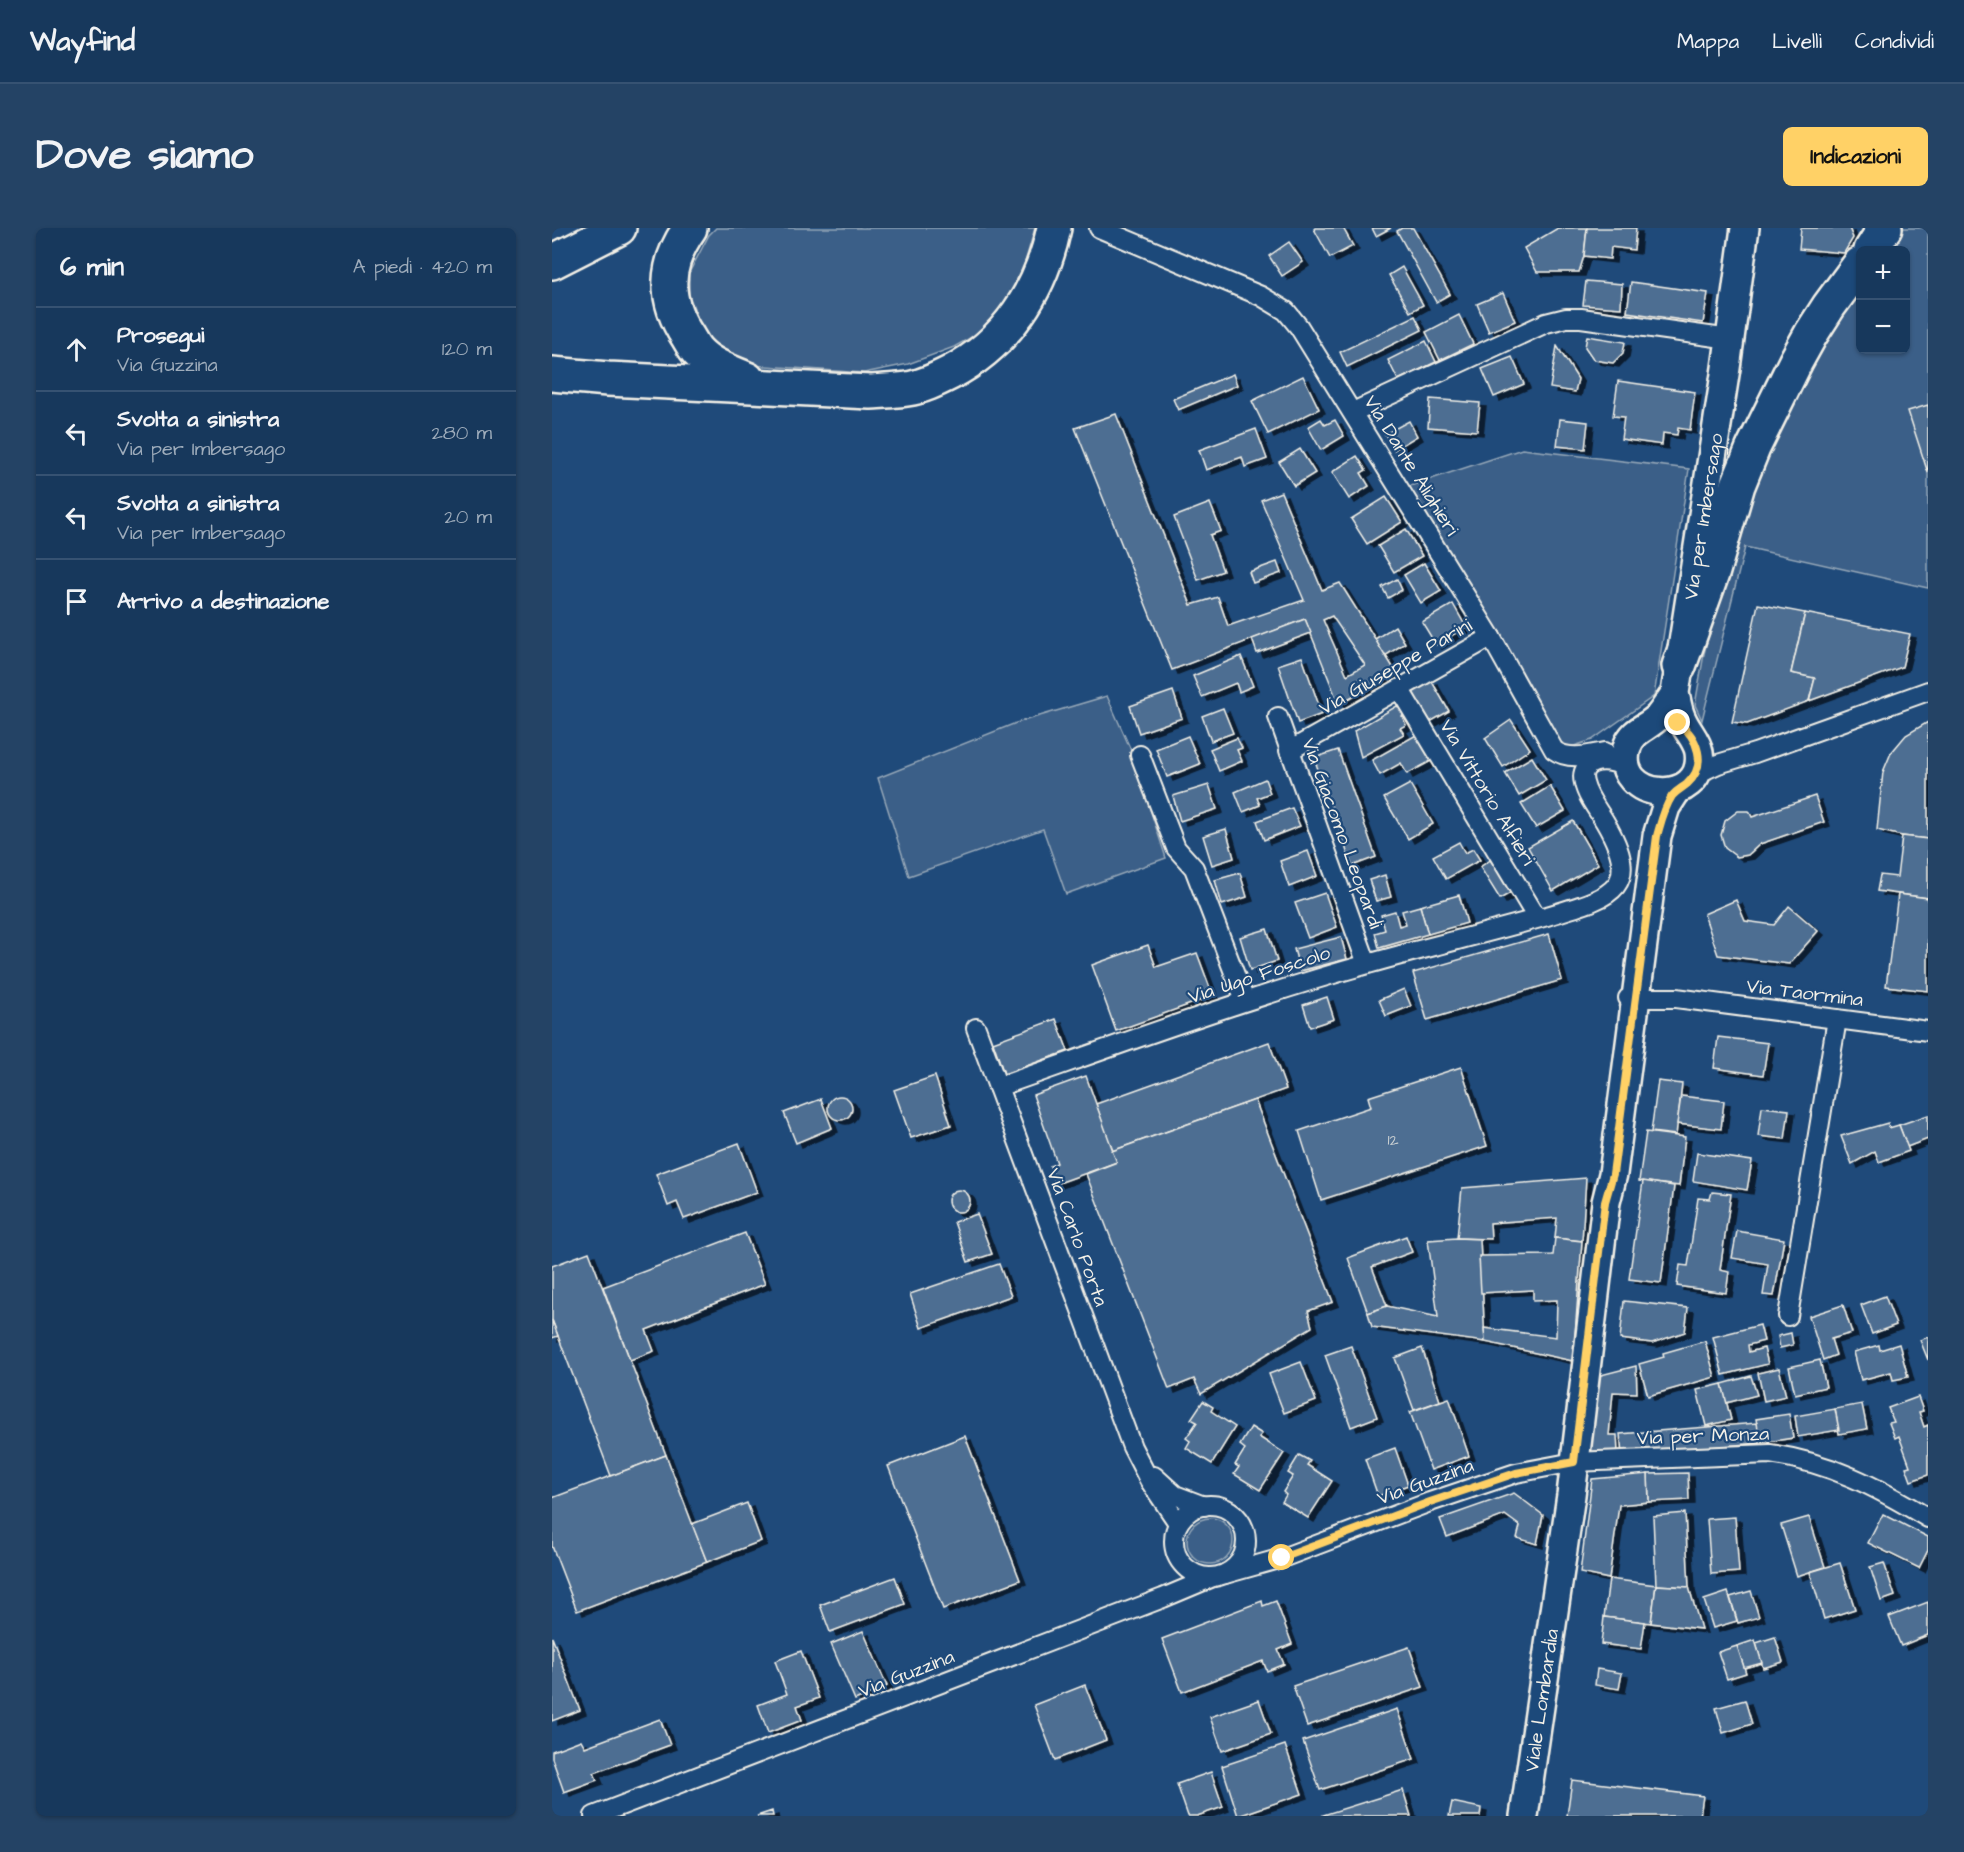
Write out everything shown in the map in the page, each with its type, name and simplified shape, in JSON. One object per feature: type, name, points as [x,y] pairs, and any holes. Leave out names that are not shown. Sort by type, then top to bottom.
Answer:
[{"type":"highway","points":[[552,262],[619,228]]},
{"type":"highway","points":[[690,228],[679,243],[671,263],[670,295],[678,321],[698,352],[718,367],[763,386]]},
{"type":"highway","points":[[552,374],[608,379],[870,392],[925,385],[964,366],[994,342],[1021,312],[1046,262],[1054,228]]},
{"type":"highway","points":[[1874,246],[1885,228]]},
{"type":"highway","points":[[1677,679],[1713,571],[1738,485],[1758,439],[1811,334],[1828,306],[1856,269]]},
{"type":"main road","name":"Via per Imbersago","points":[[1632,998],[1640,971],[1657,836],[1666,807],[1698,765],[1699,753],[1682,718],[1677,679],[1745,228]]},
{"type":"main road","name":"Via per Imbersago","points":[[1557,1584],[1605,1202],[1604,1175],[1632,998],[1649,836],[1649,805],[1626,760],[1627,747],[1642,729],[1660,715],[1677,679]]},
{"type":"main road","points":[[1642,729],[1665,720],[1678,723],[1692,736]]},
{"type":"main road","points":[[1636,780],[1654,792],[1666,793],[1685,783]]},
{"type":"main road","name":"Viale Lombardia","points":[[1524,1816],[1557,1584]]},
{"type":"street","name":"Via Dante Alighieri","points":[[1099,228],[1261,296],[1286,311],[1299,327],[1353,412],[1491,637],[1554,750],[1559,754],[1573,757],[1610,750],[1642,729]]},
{"type":"street","points":[[1353,412],[1546,323],[1560,319],[1581,318],[1730,339]]},
{"type":"street","name":"Via Giuseppe Parini","points":[[1289,751],[1491,637]]},
{"type":"street","name":"Via Vittorio Alfieri","points":[[1400,690],[1538,918]]},
{"type":"street","points":[[1685,783],[1711,767],[1928,691]]},
{"type":"street","name":"Via Giacomo Leopardi","points":[[1278,717],[1367,964]]},
{"type":"street","points":[[1692,736],[1707,751],[1732,760]]},
{"type":"street","points":[[1140,755],[1176,848],[1194,868],[1245,1001]]},
{"type":"street","points":[[1538,918],[1592,902],[1605,895],[1617,884],[1623,869],[1621,854],[1616,842],[1587,792],[1583,781],[1585,769],[1592,764],[1608,760],[1623,765],[1636,780]]},
{"type":"street","name":"Via Ugo Foscolo","points":[[998,1087],[1245,1001],[1367,964],[1538,918]]},
{"type":"street","name":"Via Taormina","points":[[1640,971],[1657,988],[1676,998]]},
{"type":"street","name":"Via Taormina","points":[[1632,998],[1676,998],[1928,1031]]},
{"type":"street","points":[[1788,1316],[1837,1019]]},
{"type":"street","name":"Via Carlo Porta","points":[[976,1028],[1132,1447],[1178,1524]]},
{"type":"street","name":"Via per Monza","points":[[1574,1462],[1770,1454],[1795,1458],[1846,1473],[1886,1492],[1928,1518]]},
{"type":"street","name":"Via Carlo Porta","points":[[1140,1462],[1175,1495],[1204,1506]]},
{"type":"street","name":"Via Guzzina","points":[[594,1816],[1219,1575],[1259,1566],[1294,1554],[1430,1502],[1506,1476],[1574,1462]]},
{"type":"street","points":[[1209,1504],[1223,1508],[1235,1515],[1243,1526],[1246,1539],[1244,1555],[1237,1565],[1219,1575],[1198,1575],[1187,1569],[1175,1551],[1174,1543],[1178,1524],[1186,1514],[1204,1506],[1209,1504]]},
{"type":"street","name":"Via Guzzina","points":[[1246,1539],[1251,1547],[1261,1553],[1294,1554]]},
{"type":"street","name":"Via Guzzina","points":[[1163,1598],[1187,1569]]},
{"type":"shaded area","points":[[716,228],[1035,228],[1018,286],[984,330],[954,347],[908,364],[864,373],[737,364],[705,337],[689,295],[689,273],[709,235]]},
{"type":"shaded area","points":[[1895,228],[1928,228],[1928,588],[1745,547],[1702,720],[1695,705],[1704,654],[1730,546],[1767,441],[1856,286],[1856,354],[1910,354],[1910,246],[1884,246]]},
{"type":"shaded area","points":[[1522,449],[1689,469],[1654,696],[1592,740],[1574,746],[1560,744],[1407,487]]},
{"type":"shaded area","points":[[1107,696],[1130,748],[1166,858],[1066,894],[1043,829],[909,876],[878,778],[1016,723]]},
{"type":"shaded area","points":[[1210,1518],[1219,1519],[1226,1525],[1232,1532],[1232,1550],[1226,1557],[1219,1563],[1210,1564],[1201,1563],[1194,1557],[1188,1550],[1187,1541],[1188,1532],[1194,1525],[1201,1519]]},
{"type":"building","points":[[1315,228],[1343,228],[1353,246],[1330,258]]},
{"type":"building","points":[[1372,228],[1391,228],[1376,236]]},
{"type":"building","points":[[1402,228],[1413,228],[1450,294],[1436,302],[1397,231]]},
{"type":"building","points":[[1558,228],[1587,228],[1584,256],[1579,272],[1537,272],[1524,248]]},
{"type":"building","points":[[1587,228],[1636,228],[1634,250],[1611,247],[1610,259],[1584,256]]},
{"type":"building","points":[[1801,228],[1849,228],[1853,238],[1844,253],[1799,249]]},
{"type":"building","points":[[1289,242],[1303,262],[1282,276],[1269,256]]},
{"type":"building","points":[[1402,267],[1423,305],[1410,312],[1389,275]]},
{"type":"building","points":[[1586,281],[1622,284],[1621,308],[1583,305]]},
{"type":"building","points":[[1631,282],[1708,293],[1703,323],[1627,312]]},
{"type":"building","points":[[1503,293],[1515,321],[1489,332],[1477,304]]},
{"type":"building","points":[[1459,315],[1473,344],[1440,360],[1426,332]]},
{"type":"building","points":[[1415,316],[1422,330],[1347,367],[1340,352]]},
{"type":"building","points":[[1587,336],[1625,342],[1623,353],[1613,363],[1594,360],[1585,347]]},
{"type":"building","points":[[1426,341],[1436,362],[1398,380],[1388,360]]},
{"type":"building","points":[[1557,346],[1578,379],[1575,392],[1550,388]]},
{"type":"building","points":[[1512,357],[1524,384],[1494,397],[1482,369]]},
{"type":"building","points":[[1233,374],[1237,385],[1178,410],[1173,399]]},
{"type":"building","points":[[1303,376],[1319,409],[1268,434],[1252,401]]},
{"type":"building","points":[[1618,381],[1695,392],[1690,430],[1678,428],[1677,435],[1663,433],[1662,445],[1621,439],[1624,417],[1613,416]]},
{"type":"building","points":[[1430,399],[1480,403],[1477,431],[1428,427]]},
{"type":"building","points":[[1928,405],[1928,473],[1908,411]]},
{"type":"building","points":[[1116,414],[1191,605],[1218,597],[1228,626],[1304,600],[1261,500],[1281,492],[1322,590],[1340,583],[1396,672],[1339,705],[1305,619],[1172,670],[1075,428]],"holes":[[[1332,616],[1365,665],[1347,675],[1323,620]]]},
{"type":"building","points":[[1321,419],[1325,425],[1335,420],[1344,436],[1321,450],[1308,427]]},
{"type":"building","points":[[1560,419],[1588,422],[1585,449],[1557,446]]},
{"type":"building","points":[[1409,421],[1417,436],[1394,450],[1385,434]]},
{"type":"building","points":[[1256,429],[1267,459],[1245,467],[1242,457],[1206,470],[1199,450]]},
{"type":"building","points":[[1300,449],[1315,473],[1294,486],[1279,462]]},
{"type":"building","points":[[1357,456],[1366,470],[1361,473],[1369,486],[1349,499],[1332,472]]},
{"type":"building","points":[[1386,497],[1402,522],[1367,544],[1351,519]]},
{"type":"building","points":[[1210,503],[1221,531],[1210,535],[1223,571],[1198,580],[1174,517]]},
{"type":"building","points":[[1406,529],[1422,556],[1394,572],[1378,546]]},
{"type":"building","points":[[1277,562],[1281,573],[1253,583],[1249,572]]},
{"type":"building","points":[[1424,563],[1441,591],[1421,603],[1404,575]]},
{"type":"building","points":[[1397,579],[1402,590],[1388,598],[1382,587]]},
{"type":"building","points":[[1453,604],[1466,627],[1436,645],[1422,622]]},
{"type":"building","points":[[1758,604],[1805,613],[1791,673],[1815,678],[1809,701],[1747,724],[1732,722]]},
{"type":"building","points":[[1805,613],[1910,634],[1902,667],[1809,701],[1815,678],[1791,673]]},
{"type":"building","points":[[1305,619],[1311,633],[1257,653],[1252,639]]},
{"type":"building","points":[[1395,626],[1405,643],[1385,656],[1375,639]]},
{"type":"building","points":[[1241,656],[1253,686],[1239,692],[1236,683],[1202,697],[1193,676]]},
{"type":"building","points":[[1302,657],[1322,714],[1298,723],[1278,665]]},
{"type":"building","points":[[1431,680],[1449,711],[1430,722],[1412,692]]},
{"type":"building","points":[[1173,691],[1182,718],[1139,733],[1130,706]]},
{"type":"building","points":[[1402,703],[1407,713],[1402,716],[1406,725],[1400,728],[1404,734],[1361,757],[1354,731]]},
{"type":"building","points":[[1223,708],[1233,733],[1211,741],[1202,716]]},
{"type":"building","points":[[1511,720],[1530,749],[1503,767],[1485,738]]},
{"type":"building","points":[[1928,722],[1928,839],[1877,830],[1883,772],[1891,753],[1906,735]]},
{"type":"building","points":[[1418,734],[1433,760],[1407,774],[1401,763],[1380,775],[1372,760]]},
{"type":"building","points":[[1188,736],[1200,764],[1167,777],[1156,749]]},
{"type":"building","points":[[1237,738],[1242,748],[1237,750],[1242,761],[1219,771],[1210,749]]},
{"type":"building","points":[[1338,750],[1376,857],[1352,866],[1314,758]]},
{"type":"building","points":[[1532,757],[1546,780],[1519,796],[1505,773]]},
{"type":"building","points":[[1265,779],[1270,793],[1257,798],[1260,805],[1243,812],[1235,792]]},
{"type":"building","points":[[1410,784],[1433,824],[1408,839],[1384,798]]},
{"type":"building","points":[[1209,785],[1217,809],[1180,821],[1173,796]]},
{"type":"building","points":[[1550,786],[1565,811],[1536,828],[1521,804]]},
{"type":"building","points":[[1815,796],[1824,822],[1760,844],[1748,855],[1737,857],[1725,848],[1721,835],[1725,821],[1738,811],[1749,811],[1752,817]]},
{"type":"building","points":[[1292,808],[1300,826],[1264,840],[1257,821]]},
{"type":"building","points":[[1573,821],[1598,864],[1553,891],[1528,847]]},
{"type":"building","points":[[1226,829],[1234,858],[1212,865],[1203,836]]},
{"type":"building","points":[[1902,836],[1928,839],[1928,898],[1877,891],[1880,875],[1897,877]]},
{"type":"building","points":[[1459,842],[1465,853],[1473,849],[1480,860],[1446,879],[1433,856]]},
{"type":"building","points":[[1308,851],[1317,876],[1289,887],[1280,861]]},
{"type":"building","points":[[1492,859],[1512,892],[1500,899],[1480,867]]},
{"type":"building","points":[[1240,873],[1247,897],[1222,905],[1215,880]]},
{"type":"building","points":[[1385,875],[1391,897],[1376,901],[1369,880]]},
{"type":"building","points":[[1325,893],[1337,927],[1308,938],[1295,903]]},
{"type":"building","points":[[1898,894],[1928,898],[1928,991],[1886,986]]},
{"type":"building","points":[[1459,895],[1467,923],[1428,934],[1420,906]]},
{"type":"building","points":[[1736,900],[1745,921],[1774,925],[1789,906],[1818,931],[1789,964],[1718,955],[1704,914]]},
{"type":"building","points":[[1420,906],[1428,934],[1379,948],[1375,933],[1385,930],[1381,915],[1395,911],[1399,926],[1406,924],[1402,911]]},
{"type":"building","points":[[1267,929],[1277,961],[1250,970],[1240,937]]},
{"type":"building","points":[[1549,934],[1562,980],[1427,1020],[1413,973]]},
{"type":"building","points":[[1341,937],[1347,959],[1300,971],[1294,949]]},
{"type":"building","points":[[1148,945],[1156,967],[1197,953],[1213,996],[1116,1031],[1092,965]]},
{"type":"building","points":[[1404,989],[1411,1006],[1386,1016],[1379,1000]]},
{"type":"building","points":[[1327,997],[1334,1019],[1310,1027],[1303,1005]]},
{"type":"building","points":[[1056,1019],[1068,1051],[1004,1074],[993,1042]]},
{"type":"building","points":[[1718,1037],[1768,1043],[1763,1075],[1714,1068]]},
{"type":"building","points":[[1269,1042],[1286,1089],[1112,1151],[1096,1104]]},
{"type":"building","points":[[1461,1067],[1487,1146],[1321,1200],[1299,1131],[1371,1107],[1368,1097]]},
{"type":"building","points":[[935,1076],[951,1125],[911,1138],[894,1090]]},
{"type":"building","points":[[1086,1076],[1117,1162],[1056,1184],[1050,1166],[1057,1163],[1033,1095]]},
{"type":"building","points":[[1658,1081],[1682,1084],[1676,1135],[1651,1132]]},
{"type":"building","points":[[840,1096],[849,1099],[852,1108],[849,1117],[840,1120],[831,1117],[828,1108],[831,1099]]},
{"type":"building","points":[[1681,1096],[1724,1101],[1721,1129],[1677,1124]]},
{"type":"building","points":[[821,1099],[832,1128],[796,1143],[784,1113]]},
{"type":"building","points":[[1255,1100],[1333,1302],[1308,1311],[1312,1327],[1201,1394],[1194,1379],[1169,1389],[1086,1174],[1117,1162],[1112,1151]]},
{"type":"building","points":[[1762,1107],[1789,1110],[1785,1139],[1758,1136]]},
{"type":"building","points":[[1928,1115],[1928,1139],[1907,1147],[1899,1125]]},
{"type":"building","points":[[1888,1123],[1889,1128],[1899,1125],[1909,1151],[1879,1162],[1875,1151],[1852,1164],[1841,1136]]},
{"type":"building","points":[[1646,1132],[1685,1137],[1679,1186],[1639,1181]]},
{"type":"building","points":[[739,1143],[757,1192],[684,1219],[677,1202],[668,1206],[656,1174]]},
{"type":"building","points":[[1697,1153],[1752,1161],[1747,1190],[1693,1181]]},
{"type":"building","points":[[1586,1178],[1582,1241],[1555,1238],[1557,1218],[1490,1223],[1491,1239],[1457,1238],[1462,1188]]},
{"type":"building","points":[[1643,1181],[1674,1186],[1661,1283],[1629,1279]]},
{"type":"building","points":[[959,1190],[967,1193],[970,1201],[967,1209],[959,1212],[951,1209],[948,1201],[951,1193]]},
{"type":"building","points":[[1712,1192],[1731,1194],[1720,1270],[1729,1272],[1726,1293],[1677,1286],[1680,1265],[1688,1266],[1698,1198],[1710,1199]]},
{"type":"building","points":[[977,1214],[992,1254],[968,1262],[954,1222]]},
{"type":"building","points":[[1737,1231],[1784,1239],[1774,1296],[1763,1295],[1768,1264],[1732,1258]]},
{"type":"building","points":[[745,1233],[765,1284],[646,1330],[654,1351],[630,1360],[603,1287]]},
{"type":"building","points":[[1406,1236],[1412,1252],[1372,1267],[1387,1306],[1368,1313],[1348,1258]]},
{"type":"building","points":[[1555,1238],[1582,1241],[1573,1361],[1485,1342],[1484,1328],[1556,1337],[1557,1300],[1533,1301],[1533,1290],[1481,1293],[1479,1256],[1553,1255]]},
{"type":"building","points":[[1480,1239],[1485,1342],[1372,1327],[1368,1313],[1387,1306],[1438,1317],[1428,1240]]},
{"type":"building","points":[[589,1252],[666,1455],[611,1476],[552,1320],[552,1266]]},
{"type":"building","points":[[999,1264],[1011,1296],[921,1328],[910,1294]]},
{"type":"building","points":[[1885,1296],[1896,1325],[1872,1334],[1861,1305]]},
{"type":"building","points":[[1624,1301],[1688,1308],[1685,1332],[1652,1343],[1620,1339]]},
{"type":"building","points":[[1843,1305],[1852,1333],[1831,1339],[1836,1355],[1823,1360],[1809,1316]]},
{"type":"building","points":[[552,1320],[558,1336],[552,1338]]},
{"type":"building","points":[[1760,1325],[1764,1341],[1748,1345],[1749,1352],[1764,1348],[1768,1364],[1723,1375],[1713,1337]]},
{"type":"building","points":[[1791,1333],[1793,1345],[1780,1348],[1778,1336]]},
{"type":"building","points":[[1928,1337],[1928,1360],[1920,1340]]},
{"type":"building","points":[[1705,1341],[1715,1377],[1648,1396],[1639,1364],[1664,1357],[1663,1353]]},
{"type":"building","points":[[1899,1344],[1908,1377],[1893,1380],[1891,1372],[1861,1380],[1854,1352],[1879,1345],[1880,1350]]},
{"type":"building","points":[[1351,1346],[1377,1417],[1351,1427],[1325,1355]]},
{"type":"building","points":[[1422,1348],[1440,1401],[1414,1410],[1395,1358]]},
{"type":"building","points":[[1820,1360],[1826,1387],[1795,1394],[1789,1367]]},
{"type":"building","points":[[1301,1362],[1316,1401],[1284,1413],[1269,1374]]},
{"type":"building","points":[[1636,1366],[1637,1393],[1613,1392],[1609,1435],[1617,1435],[1618,1454],[1589,1456],[1597,1376]]},
{"type":"building","points":[[1779,1368],[1786,1396],[1764,1401],[1758,1373]]},
{"type":"building","points":[[1751,1376],[1757,1395],[1726,1403],[1722,1384]]},
{"type":"building","points":[[1722,1384],[1731,1420],[1706,1426],[1697,1390]]},
{"type":"building","points":[[1918,1397],[1923,1411],[1919,1412],[1924,1427],[1928,1425],[1928,1475],[1911,1481],[1906,1467],[1910,1466],[1899,1436],[1895,1438],[1889,1423],[1894,1422],[1888,1408]]},
{"type":"building","points":[[1449,1398],[1469,1456],[1431,1470],[1410,1412]]},
{"type":"building","points":[[1203,1401],[1213,1407],[1211,1411],[1235,1427],[1212,1464],[1186,1448],[1190,1441],[1186,1438],[1197,1422],[1191,1419]]},
{"type":"building","points":[[1862,1404],[1867,1429],[1839,1434],[1835,1409]]},
{"type":"building","points":[[1835,1409],[1839,1430],[1798,1437],[1795,1416]]},
{"type":"building","points":[[1789,1414],[1793,1438],[1760,1443],[1756,1419]]},
{"type":"building","points":[[1757,1423],[1760,1443],[1622,1454],[1620,1434]]},
{"type":"building","points":[[1251,1427],[1262,1434],[1259,1437],[1284,1453],[1260,1490],[1234,1474],[1239,1467],[1235,1465],[1245,1449],[1240,1445]]},
{"type":"building","points":[[965,1436],[1020,1580],[943,1609],[888,1466]]},
{"type":"building","points":[[1395,1448],[1408,1485],[1378,1496],[1365,1459]]},
{"type":"building","points":[[666,1455],[707,1562],[577,1611],[552,1546],[552,1498]]},
{"type":"building","points":[[1299,1455],[1310,1461],[1307,1465],[1332,1481],[1308,1518],[1282,1502],[1286,1495],[1283,1492],[1293,1476],[1288,1473]]},
{"type":"building","points":[[1688,1473],[1689,1500],[1649,1502],[1648,1474]]},
{"type":"building","points":[[1648,1474],[1649,1502],[1619,1505],[1609,1579],[1580,1573],[1592,1479]]},
{"type":"building","points":[[1514,1493],[1543,1515],[1537,1544],[1517,1538],[1520,1526],[1505,1515],[1447,1537],[1440,1519]]},
{"type":"building","points":[[747,1503],[761,1541],[707,1562],[692,1524]]},
{"type":"building","points":[[1685,1513],[1689,1587],[1656,1585],[1653,1516]]},
{"type":"building","points":[[1883,1514],[1928,1537],[1928,1550],[1919,1568],[1868,1543]]},
{"type":"building","points":[[1735,1517],[1739,1572],[1711,1574],[1707,1519]]},
{"type":"building","points":[[1809,1517],[1825,1567],[1797,1576],[1781,1525]]},
{"type":"building","points":[[1840,1563],[1855,1609],[1824,1619],[1810,1572]]},
{"type":"building","points":[[1884,1563],[1895,1596],[1881,1601],[1870,1567]]},
{"type":"building","points":[[895,1577],[905,1604],[830,1632],[820,1605]]},
{"type":"building","points":[[1609,1579],[1656,1585],[1651,1623],[1604,1617]]},
{"type":"building","points":[[1656,1585],[1689,1587],[1701,1629],[1651,1623]]},
{"type":"building","points":[[1751,1591],[1759,1617],[1738,1623],[1730,1597]]},
{"type":"building","points":[[1728,1592],[1737,1621],[1713,1628],[1704,1600]]},
{"type":"building","points":[[1262,1601],[1263,1606],[1276,1601],[1292,1644],[1278,1650],[1284,1664],[1267,1671],[1263,1661],[1182,1692],[1162,1639]]},
{"type":"building","points":[[1928,1602],[1928,1635],[1901,1646],[1889,1617]]},
{"type":"building","points":[[1604,1617],[1645,1622],[1641,1649],[1601,1644]]},
{"type":"building","points":[[863,1631],[887,1686],[855,1700],[831,1644]]},
{"type":"building","points":[[552,1637],[580,1710],[552,1721]]},
{"type":"building","points":[[1775,1637],[1783,1662],[1763,1668],[1756,1643]]},
{"type":"building","points":[[1755,1640],[1762,1663],[1744,1668],[1737,1646]]},
{"type":"building","points":[[1737,1646],[1746,1673],[1727,1679],[1718,1652]]},
{"type":"building","points":[[1409,1647],[1423,1687],[1307,1726],[1293,1686]]},
{"type":"building","points":[[801,1651],[819,1698],[797,1706],[802,1720],[768,1733],[758,1705],[787,1694],[775,1661]]},
{"type":"building","points":[[1597,1669],[1622,1673],[1619,1689],[1595,1685]]},
{"type":"building","points":[[1085,1685],[1106,1740],[1055,1760],[1034,1705]]},
{"type":"building","points":[[1259,1700],[1271,1734],[1222,1751],[1210,1717]]},
{"type":"building","points":[[1745,1700],[1752,1724],[1723,1733],[1716,1708]]},
{"type":"building","points":[[1397,1709],[1414,1759],[1320,1790],[1303,1741]]},
{"type":"building","points":[[660,1719],[670,1745],[594,1773],[597,1780],[564,1792],[552,1758],[552,1751],[581,1740],[585,1747]]},
{"type":"building","points":[[1285,1745],[1302,1794],[1238,1816],[1222,1766]]},
{"type":"building","points":[[1211,1772],[1223,1807],[1197,1816],[1188,1816],[1177,1784]]},
{"type":"building","points":[[1572,1780],[1703,1796],[1700,1816],[1567,1816]]},
{"type":"building","points":[[1403,1790],[1411,1816],[1323,1815]]},
{"type":"building","points":[[1452,1802],[1481,1808],[1480,1816],[1449,1816]]},
{"type":"building","points":[[772,1811],[773,1816],[757,1816]]},
{"type":"route","points":[[1282,1558],[1430,1502],[1516,1473],[1574,1462],[1605,1202],[1613,1174],[1657,836],[1671,798],[1677,790],[1687,784],[1698,765],[1699,753],[1695,741],[1688,730],[1678,723]]}]
